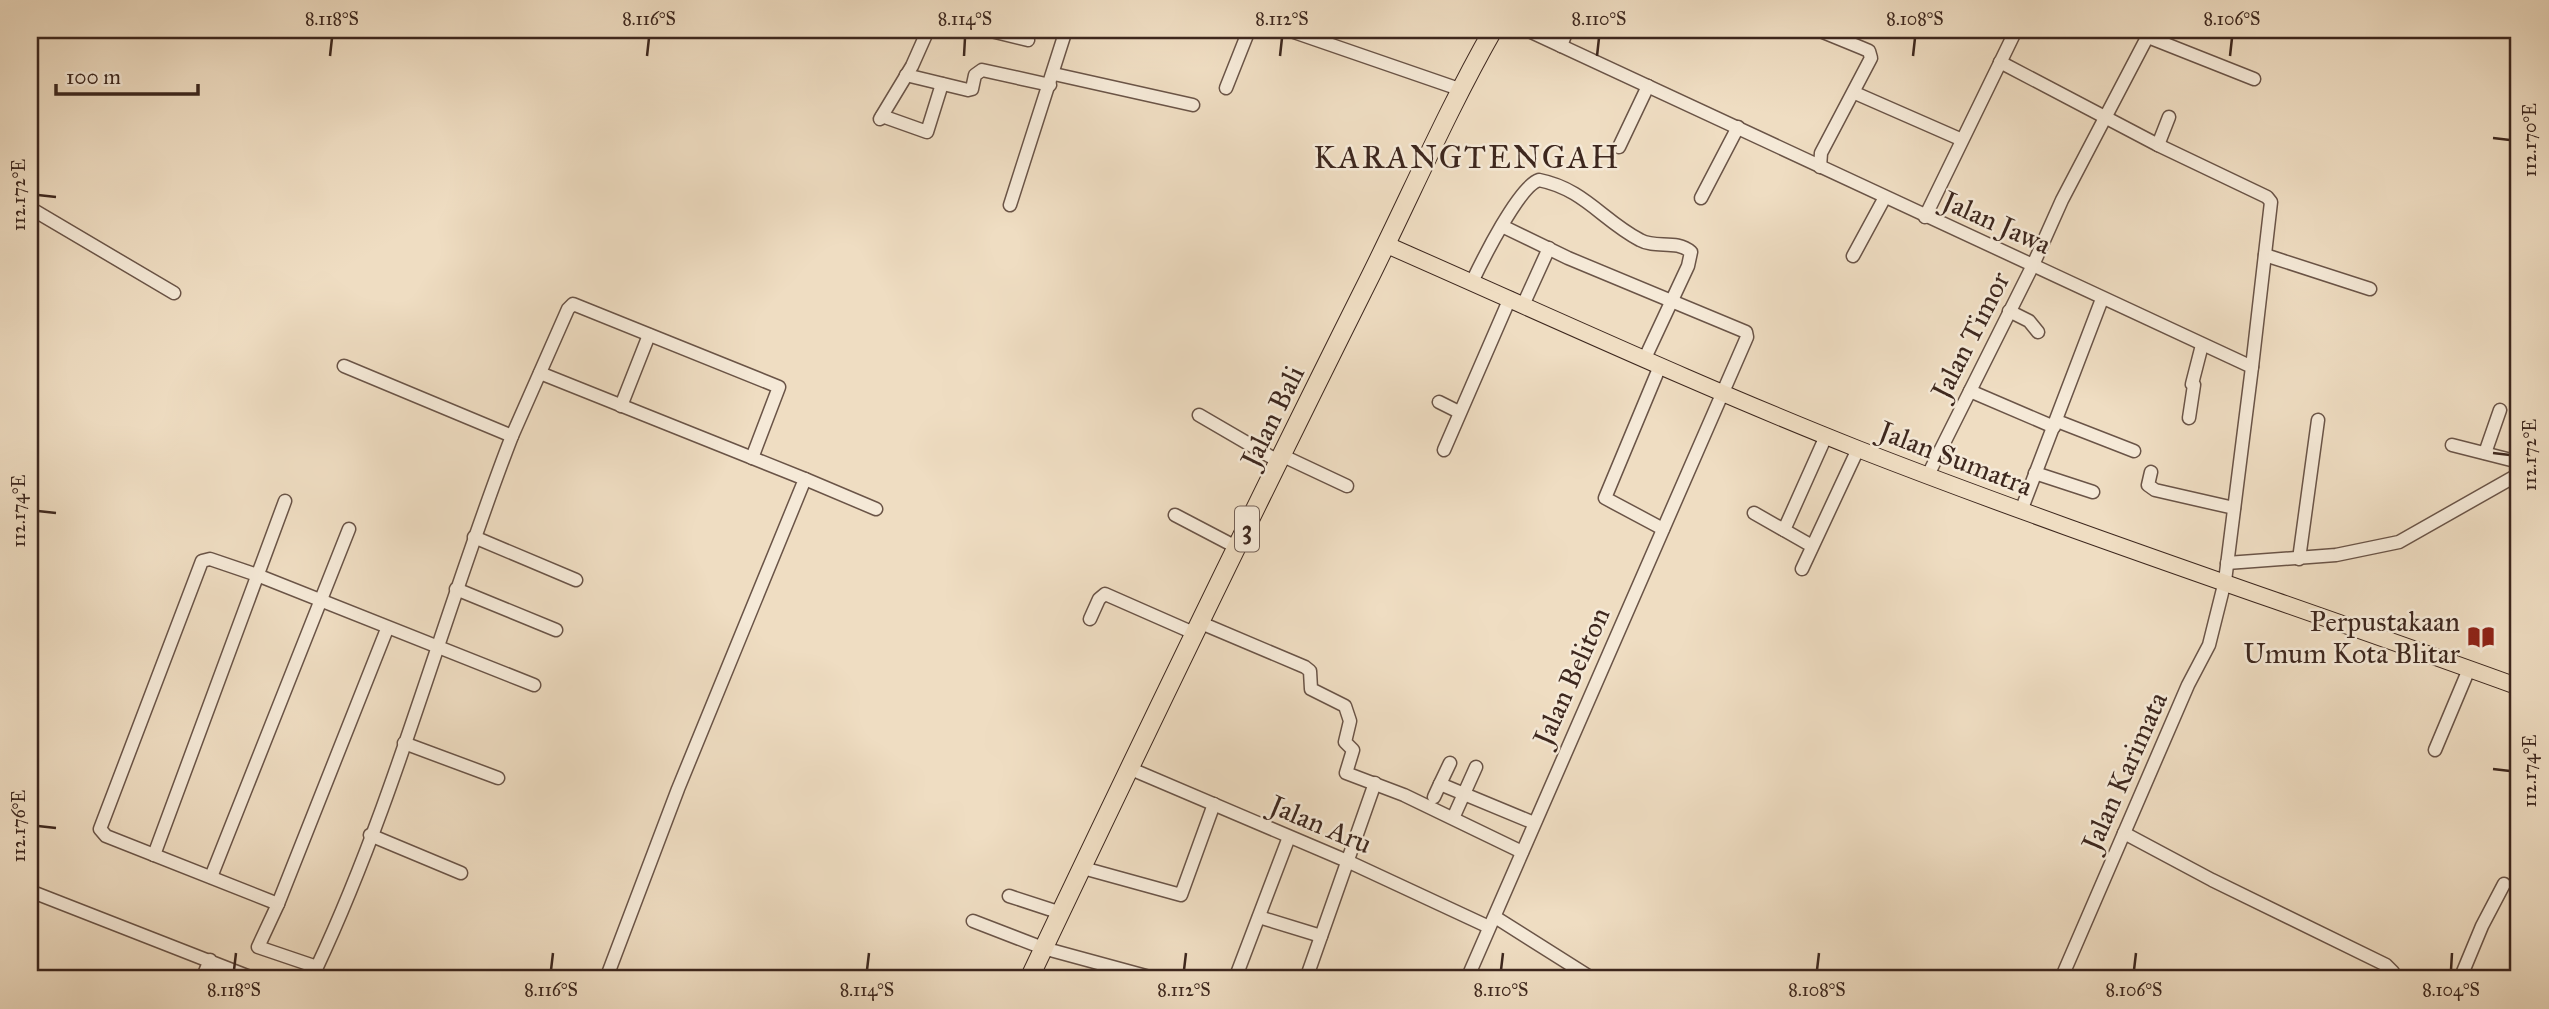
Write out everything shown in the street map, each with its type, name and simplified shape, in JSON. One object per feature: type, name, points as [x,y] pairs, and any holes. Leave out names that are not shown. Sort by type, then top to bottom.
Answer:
[{"type":"highway","name":"Jalan Bali","points":[[1029,979],[1280,458],[1493,30]]},
{"type":"main road","name":"Jalan Sumatra","points":[[1387,245],[1517,300],[1660,366],[1858,449],[2021,511],[2518,684]]},
{"type":"street","points":[[928,30],[881,117],[927,132],[942,84]]},
{"type":"street","points":[[986,30],[1028,40]]},
{"type":"street","points":[[1010,205],[1066,30]]},
{"type":"street","points":[[1226,88],[1248,30]]},
{"type":"street","points":[[1288,30],[1466,81]]},
{"type":"street","points":[[1331,43],[1335,30]]},
{"type":"street","name":"Jalan Jawa","points":[[1527,30],[2252,368]]},
{"type":"street","points":[[1560,46],[1567,30]]},
{"type":"street","points":[[1818,30],[1869,51],[1871,59],[1821,153],[1820,167]]},
{"type":"street","points":[[1925,217],[1960,139],[2016,30]]},
{"type":"street","points":[[2150,33],[2254,79]]},
{"type":"street","name":"Jalan Timor","points":[[1928,475],[2034,265],[2062,200],[2150,33]]},
{"type":"street","points":[[2000,62],[2158,145],[2267,197],[2271,202],[2225,581]]},
{"type":"street","points":[[906,75],[972,89],[975,75],[982,69],[1193,106]]},
{"type":"street","points":[[1619,147],[1648,86]]},
{"type":"street","points":[[1855,93],[1960,139]]},
{"type":"street","points":[[2158,145],[2169,117]]},
{"type":"street","points":[[1701,198],[1738,127]]},
{"type":"street","points":[[1472,282],[1502,226],[1534,181],[1559,186],[1583,196],[1641,241],[1680,245],[1691,252],[1692,257],[1673,301],[1645,358]]},
{"type":"street","points":[[1853,256],[1885,197]]},
{"type":"street","points":[[30,208],[174,293]]},
{"type":"street","points":[[1502,226],[1673,301]]},
{"type":"street","points":[[1444,450],[1459,411],[1517,300],[1549,248]]},
{"type":"street","points":[[2266,255],[2370,289]]},
{"type":"street","points":[[2021,511],[2102,299]]},
{"type":"street","name":"Jalan Beliton","points":[[1467,979],[1748,335],[1673,301]]},
{"type":"street","points":[[387,629],[278,904],[258,947],[317,967],[404,743],[474,537],[512,436],[568,309],[573,304],[779,387],[752,458]]},
{"type":"street","points":[[2009,311],[2029,321],[2038,332]]},
{"type":"street","points":[[621,406],[649,335]]},
{"type":"street","points":[[2189,418],[2192,384],[2202,345]]},
{"type":"street","points":[[344,366],[512,436]]},
{"type":"street","points":[[1660,366],[1605,498],[1663,529]]},
{"type":"street","points":[[540,373],[876,509]]},
{"type":"street","points":[[1970,391],[2134,451]]},
{"type":"street","points":[[1438,402],[1459,411]]},
{"type":"street","points":[[2485,453],[2500,410]]},
{"type":"street","points":[[1199,415],[1280,458],[1347,486]]},
{"type":"street","points":[[2299,559],[2318,420]]},
{"type":"street","points":[[1784,530],[1826,436]]},
{"type":"street","points":[[2452,444],[2519,462]]},
{"type":"street","points":[[1802,569],[1858,449]]},
{"type":"street","points":[[2035,472],[2093,492]]},
{"type":"street","points":[[2151,472],[2148,485],[2155,490],[2234,508]]},
{"type":"street","points":[[2227,564],[2299,559],[2399,542],[2519,474]]},
{"type":"street","points":[[606,979],[678,789],[805,480]]},
{"type":"street","points":[[154,855],[285,501]]},
{"type":"street","points":[[1754,513],[1812,546]]},
{"type":"street","points":[[1175,515],[1238,548]]},
{"type":"street","points":[[211,877],[349,529]]},
{"type":"street","points":[[474,537],[576,580]]},
{"type":"street","points":[[278,904],[102,834],[100,825],[202,561],[210,559],[257,575],[387,629],[534,685]]},
{"type":"street","name":"Jalan Karimata","points":[[2061,979],[2123,833],[2209,645],[2225,581]]},
{"type":"street","points":[[456,589],[556,630]]},
{"type":"street","points":[[1090,619],[1099,599],[1105,594],[1310,671],[1311,689],[1345,706],[1348,713],[1350,720],[1345,742],[1353,750],[1346,773],[1375,783],[1522,852]]},
{"type":"street","points":[[2435,750],[2469,669]]},
{"type":"street","points":[[404,743],[498,778]]},
{"type":"street","points":[[1434,797],[1450,763]]},
{"type":"street","points":[[1454,816],[1476,767]]},
{"type":"street","name":"Jalan Aru","points":[[1131,769],[1492,922],[1591,979]]},
{"type":"street","points":[[1306,979],[1375,783]]},
{"type":"street","points":[[1440,784],[1534,823]]},
{"type":"street","points":[[1083,868],[1181,895],[1214,804]]},
{"type":"street","points":[[2123,833],[2386,965],[2393,972],[2392,979]]},
{"type":"street","points":[[370,835],[461,873]]},
{"type":"street","points":[[1235,979],[1289,837]]},
{"type":"street","points":[[2460,979],[2482,926],[2504,884]]},
{"type":"street","points":[[30,891],[254,979]]},
{"type":"street","points":[[1009,896],[1061,913]]},
{"type":"street","points":[[1259,917],[1321,936]]},
{"type":"street","points":[[973,921],[995,936],[1157,979]]},
{"type":"street","points":[[202,979],[210,960]]},
{"type":"place","name":"Perpustakaan Umum Kota Blitar","points":[[2481,637]]},
{"type":"district","name":"KARANGTENGAH","points":[[1467,157]]}]
